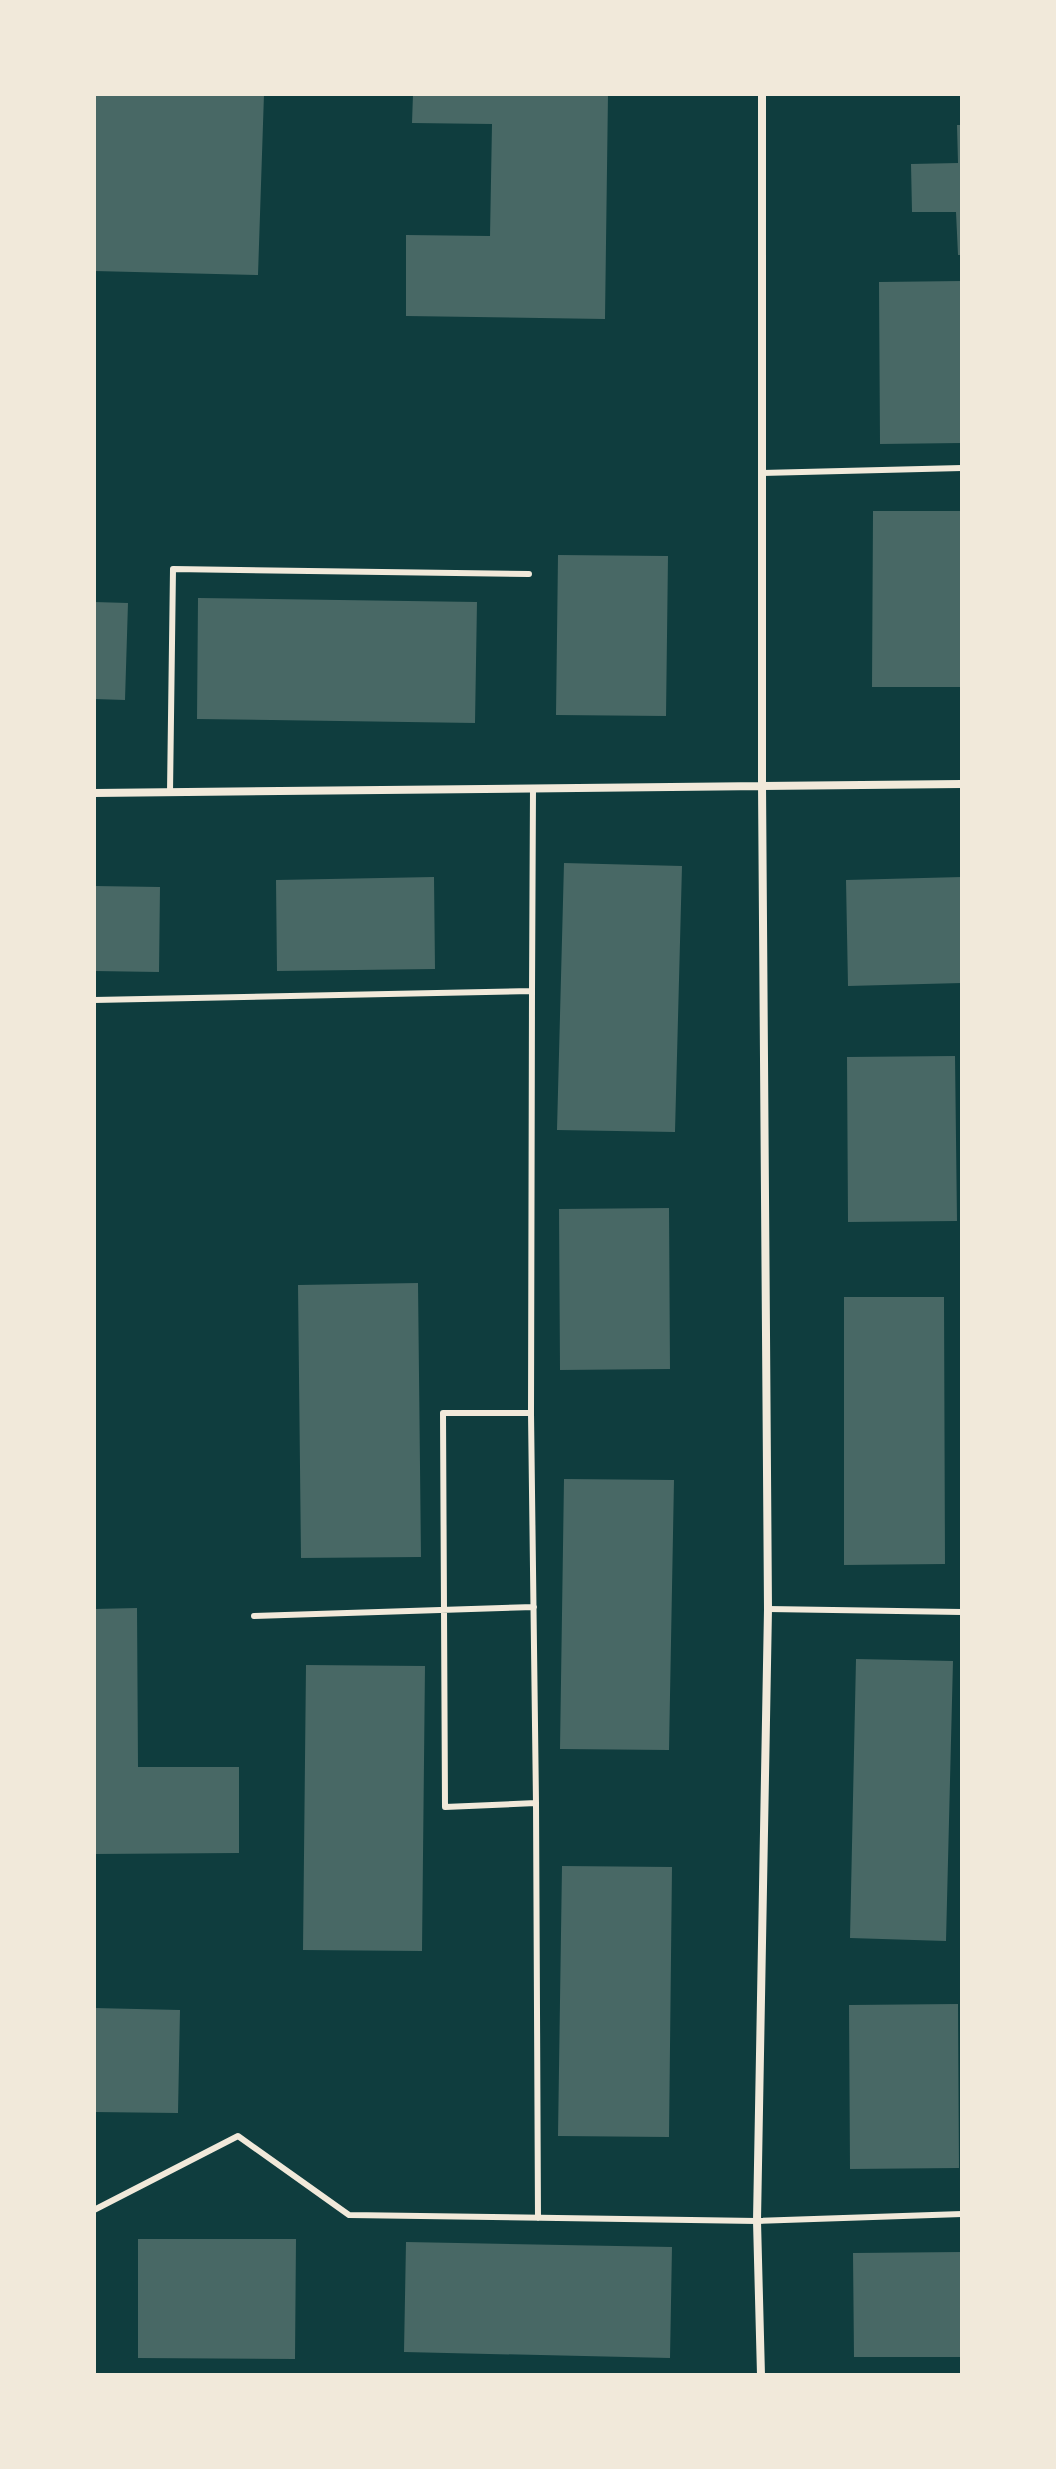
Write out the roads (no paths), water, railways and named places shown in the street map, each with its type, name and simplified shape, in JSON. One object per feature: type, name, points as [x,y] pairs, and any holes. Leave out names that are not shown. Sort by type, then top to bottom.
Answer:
[{"type":"street","points":[[761,2375],[757,2221],[768,1609],[762,784],[762,94]]},
{"type":"street","points":[[94,793],[962,784]]},
{"type":"lane","points":[[762,473],[962,468]]},
{"type":"lane","points":[[170,792],[173,569],[529,574]]},
{"type":"lane","points":[[533,788],[531,1413],[538,2218]]},
{"type":"lane","points":[[94,1000],[532,991]]},
{"type":"lane","points":[[531,1413],[443,1413],[445,1807],[536,1803]]},
{"type":"lane","points":[[254,1616],[534,1607]]},
{"type":"lane","points":[[768,1609],[962,1612]]},
{"type":"lane","points":[[94,2210],[238,2136],[349,2215],[757,2221],[962,2214]]}]
